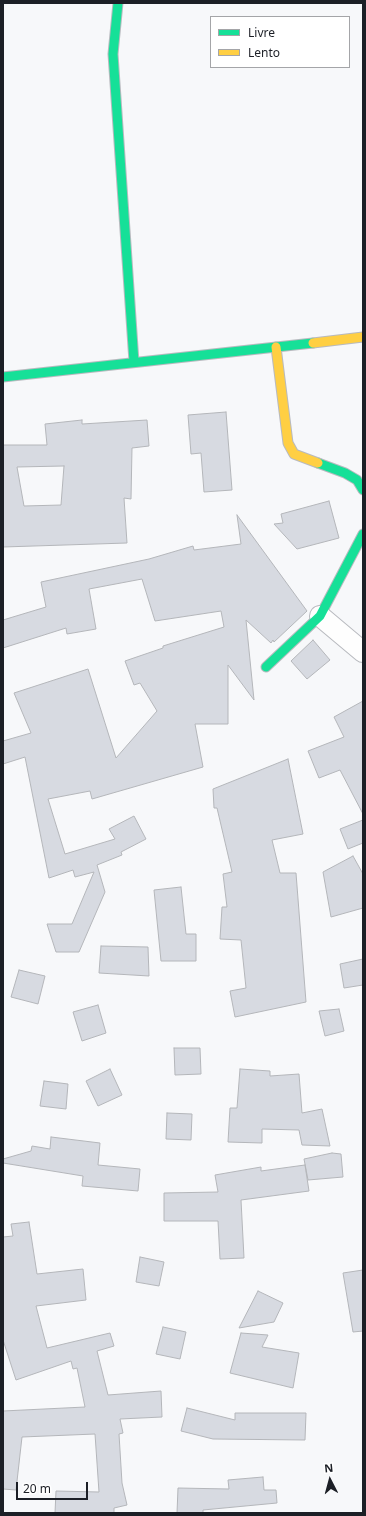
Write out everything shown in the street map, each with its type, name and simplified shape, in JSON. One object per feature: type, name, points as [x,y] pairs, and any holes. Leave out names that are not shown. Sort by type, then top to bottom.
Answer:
[{"type":"street","points":[[118,3],[113,54],[134,362]]},
{"type":"street","points":[[3,377],[363,337]]},
{"type":"street","points":[[276,347],[288,442],[294,454],[345,473],[356,480],[363,490]]},
{"type":"street","points":[[266,667],[320,616],[363,534]]},
{"type":"street","points":[[320,616],[363,652]]},
{"type":"building","points":[[226,412],[232,490],[204,492],[201,453],[191,454],[188,415]]},
{"type":"building","points":[[82,420],[82,424],[147,420],[149,446],[132,448],[131,499],[124,498],[127,543],[3,547],[3,445],[47,445],[45,424]],"holes":[[[64,466],[61,505],[24,506],[17,467]]]},
{"type":"building","points":[[329,501],[339,538],[297,549],[274,524],[283,523],[281,514]]},
{"type":"building","points":[[237,515],[307,611],[274,642],[273,640],[271,643],[246,620],[254,700],[228,665],[228,724],[195,724],[203,767],[92,799],[90,791],[48,799],[65,854],[115,839],[109,829],[134,816],[146,839],[121,852],[122,855],[97,865],[105,892],[79,952],[56,952],[47,924],[72,924],[94,872],[75,877],[73,870],[49,878],[25,757],[3,764],[3,741],[31,733],[14,693],[88,669],[116,758],[157,711],[140,683],[134,685],[125,661],[163,648],[163,646],[224,627],[221,611],[155,621],[142,579],[89,589],[96,629],[67,634],[66,628],[3,648],[3,620],[46,607],[41,582],[149,559],[193,546],[194,550],[241,544]]},
{"type":"building","points":[[313,640],[330,660],[307,679],[291,661]]},
{"type":"building","points":[[363,701],[363,814],[340,770],[319,778],[308,751],[344,737],[334,717]]},
{"type":"building","points":[[288,759],[303,834],[272,840],[280,873],[296,873],[306,1002],[235,1017],[230,991],[246,988],[241,940],[220,939],[222,907],[227,907],[223,874],[232,872],[217,808],[214,808],[213,789]]},
{"type":"building","points":[[363,820],[363,843],[348,849],[340,829]]},
{"type":"building","points":[[353,856],[363,874],[363,908],[331,917],[323,872]]},
{"type":"building","points":[[181,887],[186,934],[196,934],[196,961],[161,961],[154,890]]},
{"type":"building","points":[[101,946],[148,947],[149,976],[99,973]]},
{"type":"building","points":[[363,959],[363,985],[344,988],[340,964]]},
{"type":"building","points":[[19,970],[45,976],[38,1004],[11,997]]},
{"type":"building","points":[[98,1005],[106,1033],[82,1041],[73,1012]]},
{"type":"building","points":[[339,1009],[344,1031],[325,1036],[319,1011]]},
{"type":"building","points":[[174,1048],[200,1048],[201,1074],[175,1075]]},
{"type":"building","points":[[110,1069],[122,1095],[98,1106],[86,1081]]},
{"type":"building","points":[[240,1069],[270,1071],[270,1076],[299,1074],[302,1113],[322,1109],[330,1146],[302,1145],[299,1130],[262,1129],[262,1143],[228,1142],[230,1108],[237,1108]]},
{"type":"building","points":[[44,1081],[68,1084],[66,1109],[40,1106]]},
{"type":"building","points":[[167,1113],[192,1114],[191,1140],[166,1139]]},
{"type":"building","points":[[51,1137],[100,1143],[98,1165],[140,1169],[138,1191],[82,1186],[83,1176],[3,1163],[3,1159],[31,1151],[32,1146],[50,1149]]},
{"type":"building","points":[[332,1153],[341,1154],[343,1177],[308,1180],[304,1159]]},
{"type":"building","points":[[305,1165],[309,1191],[241,1200],[244,1258],[220,1259],[218,1221],[164,1221],[164,1193],[218,1192],[215,1175],[261,1167],[261,1171]]},
{"type":"building","points":[[29,1222],[37,1274],[83,1269],[86,1300],[36,1306],[47,1348],[110,1333],[114,1346],[97,1351],[108,1395],[161,1391],[162,1417],[120,1419],[123,1433],[119,1434],[122,1483],[127,1505],[114,1508],[114,1513],[55,1513],[56,1491],[99,1492],[95,1434],[22,1437],[16,1490],[3,1489],[3,1411],[85,1407],[77,1368],[73,1369],[71,1361],[16,1380],[3,1340],[3,1237],[13,1236],[11,1224]]},
{"type":"building","points":[[140,1257],[164,1262],[159,1286],[136,1282]]},
{"type":"building","points":[[363,1270],[363,1331],[353,1332],[343,1273]]},
{"type":"building","points":[[258,1291],[283,1303],[274,1322],[239,1328]]},
{"type":"building","points":[[163,1327],[186,1332],[180,1359],[156,1354]]},
{"type":"building","points":[[241,1333],[268,1335],[262,1347],[299,1353],[293,1388],[230,1373]]},
{"type":"building","points":[[187,1408],[235,1420],[235,1413],[306,1413],[305,1440],[213,1439],[181,1431]]},
{"type":"building","points":[[263,1477],[264,1490],[276,1490],[277,1503],[203,1510],[203,1513],[177,1513],[178,1488],[229,1489],[228,1480]]},
{"type":"traffic: fast","points":[[118,3],[113,54],[134,362]]},
{"type":"traffic: fast","points":[[3,377],[313,343]]},
{"type":"traffic: fast","points":[[318,463],[345,473],[357,480],[363,490]]},
{"type":"traffic: fast","points":[[266,667],[320,616],[363,534]]},
{"type":"traffic: slow","points":[[313,343],[363,337]]},
{"type":"traffic: slow","points":[[276,347],[288,443],[294,454],[318,463]]}]
